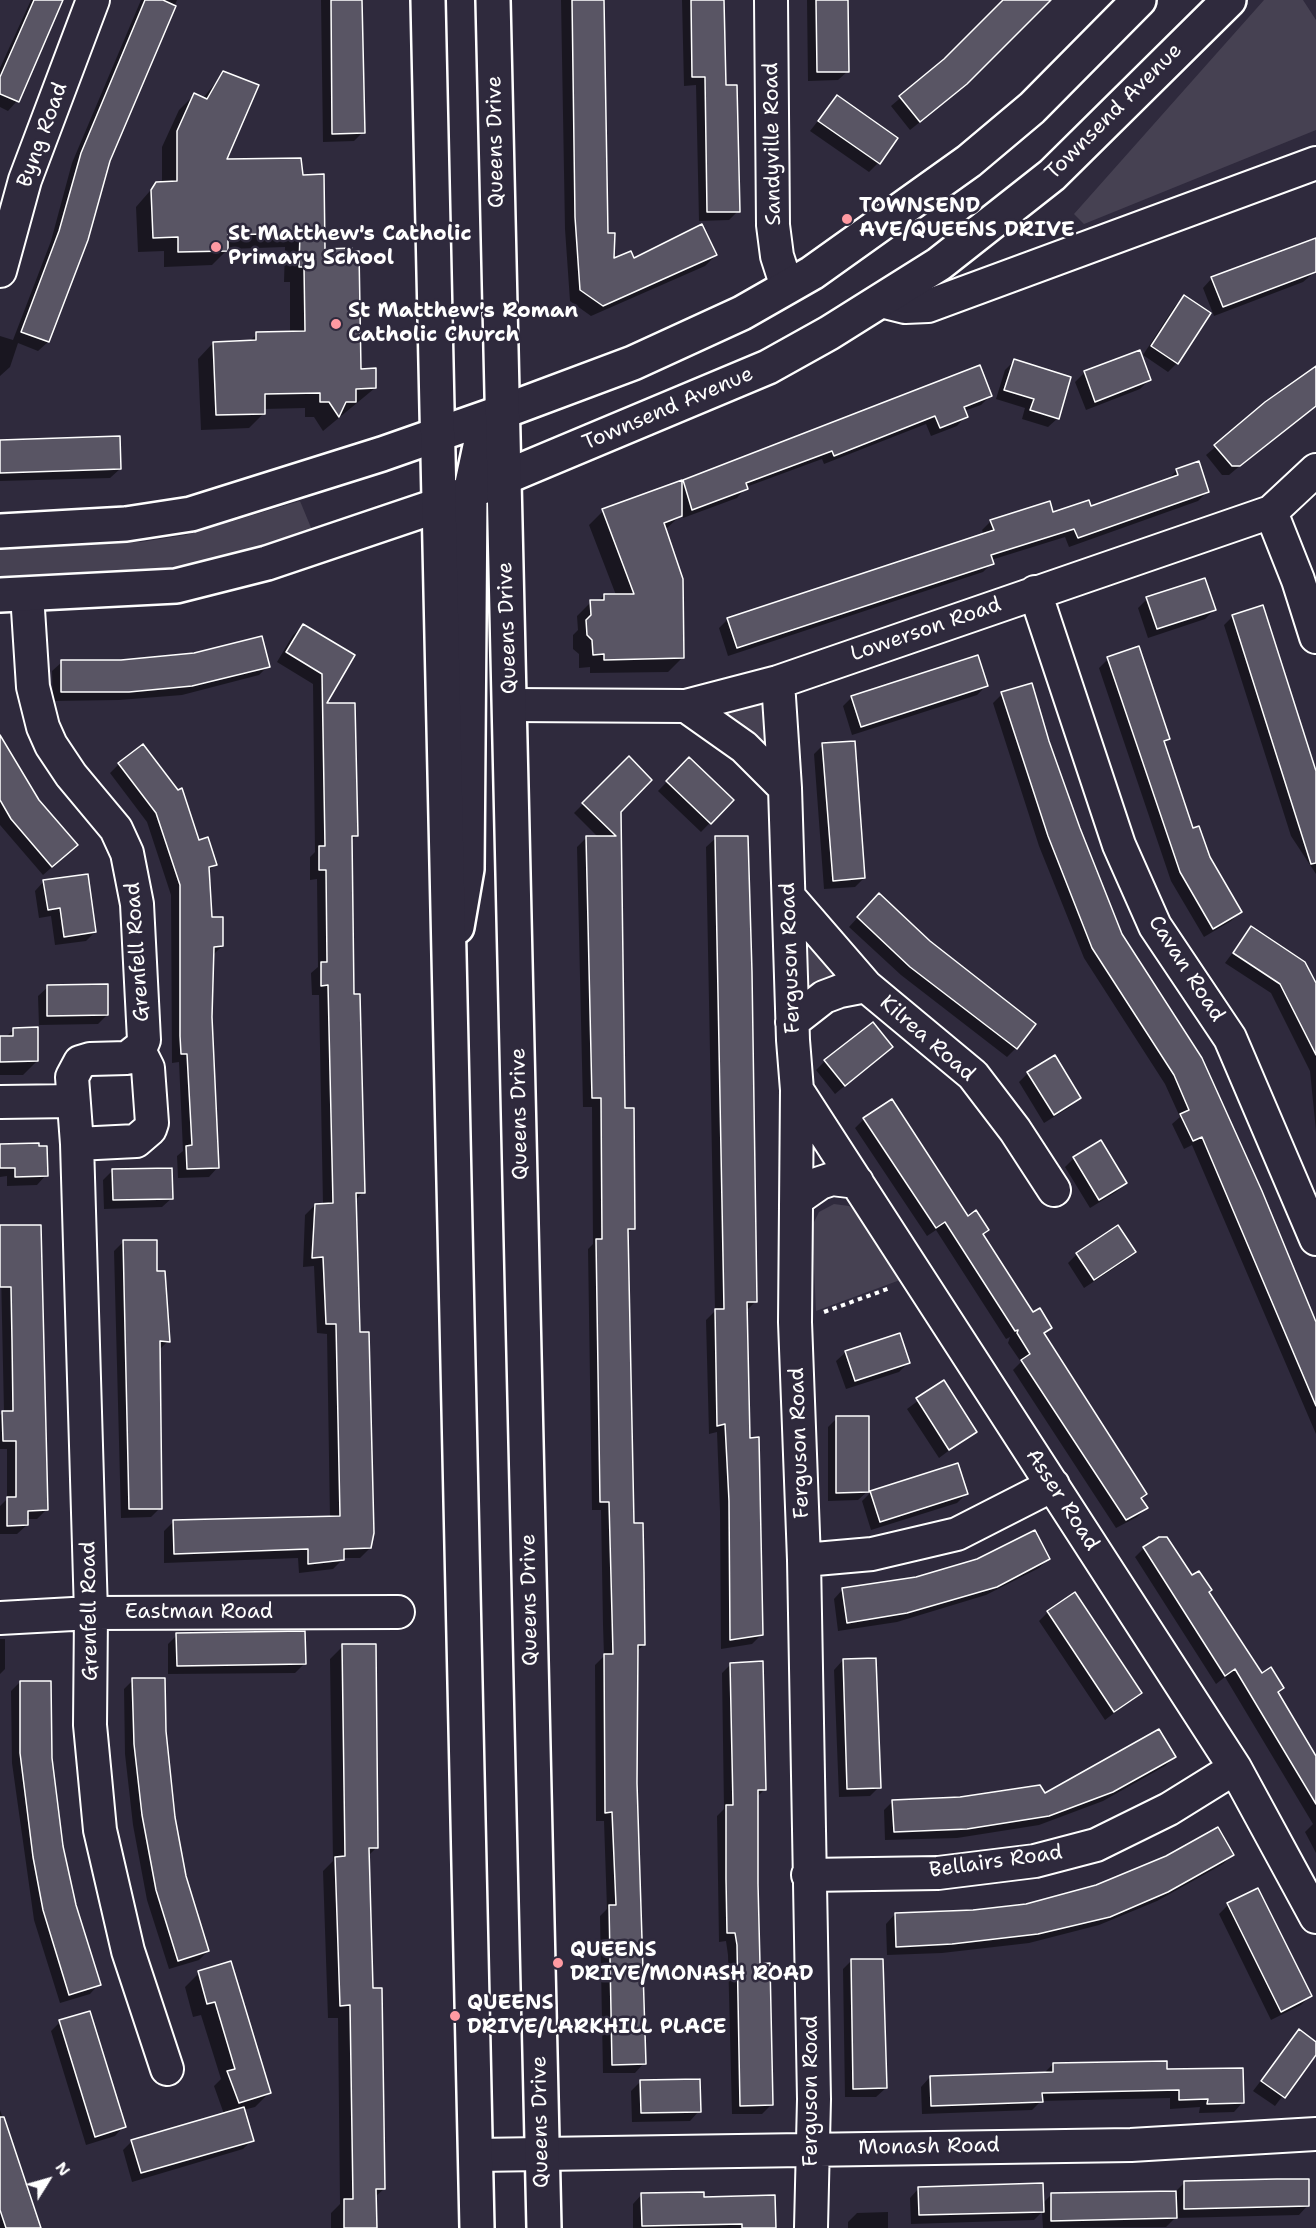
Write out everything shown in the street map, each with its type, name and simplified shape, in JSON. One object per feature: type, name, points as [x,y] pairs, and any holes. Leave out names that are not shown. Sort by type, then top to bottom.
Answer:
[{"type":"main road","points":[[428,0],[477,2228]]},
{"type":"main road","name":"Queens Drive","points":[[493,0],[503,479],[511,705],[544,2228]]},
{"type":"main road","points":[[0,531],[126,524],[191,514],[373,457],[502,412],[633,363],[742,313],[821,266],[969,160],[1032,108],[1139,0]]},
{"type":"main road","name":"Townsend Avenue","points":[[13,594],[176,586],[267,563],[470,493],[759,371],[881,301],[939,264],[1052,175],[1229,0]]},
{"type":"main road","points":[[449,974],[467,868],[470,493],[482,437],[502,412]]},
{"type":"street","name":"Byng Road","points":[[0,272],[13,177],[93,0]]},
{"type":"street","name":"Sandyville Road","points":[[771,0],[773,225],[777,256],[787,287]]},
{"type":"street","points":[[881,301],[905,307],[928,306],[1316,163]]},
{"type":"street","name":"Lowerson Road","points":[[511,705],[686,706],[778,682],[1271,512],[1316,470]]},
{"type":"street","points":[[1271,512],[1298,580],[1316,637]]},
{"type":"street","name":"Cavan Road","points":[[1035,592],[1119,845],[1155,926],[1230,1038],[1316,1239]]},
{"type":"street","name":"Grenfell Road","points":[[13,594],[43,727],[51,745],[71,775],[102,809],[116,829],[133,877],[137,904],[144,1040],[139,1050],[127,1058],[90,1059],[80,1062],[72,1077],[77,1144],[91,1613],[90,1725],[100,1830],[128,1951],[166,2069]]},
{"type":"street","name":"Ferguson Road","points":[[778,682],[785,788],[792,1022],[797,1090],[795,1322],[804,1560],[813,2148],[812,2228]]},
{"type":"street","points":[[686,706],[736,740],[785,788]]},
{"type":"street","name":"Kilrea Road","points":[[789,897],[867,986],[973,1075],[1015,1130],[1054,1190]]},
{"type":"street","points":[[792,1022],[824,997],[840,991],[867,986]]},
{"type":"street","name":"Grenfell Road","points":[[77,1144],[136,1141],[150,1129],[152,1123],[148,1068],[139,1050]]},
{"type":"street","name":"Asser Road","points":[[797,1090],[1235,1768],[1316,1917]]},
{"type":"street","points":[[0,1102],[74,1101]]},
{"type":"street","points":[[796,1199],[820,1183],[832,1179],[857,1182]]},
{"type":"street","points":[[804,1560],[872,1554],[957,1534],[1053,1485]]},
{"type":"street","name":"Eastman Road","points":[[0,1618],[91,1613],[398,1612]]},
{"type":"street","name":"Bellairs Road","points":[[808,1875],[938,1873],[1035,1861],[1096,1845],[1169,1809],[1235,1768]]},
{"type":"street","name":"Monash Road","points":[[476,2156],[813,2148],[1131,2145],[1316,2134]]},
{"type":"path","points":[[795,1322],[919,1277]]},
{"type":"shaded area","points":[[1264,0],[1303,0],[1316,20],[1316,130],[1084,224],[1074,214]]},
{"type":"shaded area","points":[[300,501],[312,530],[220,559],[178,568],[122,574],[0,577],[0,546],[141,542],[186,535]]},
{"type":"shaded area","points":[[764,701],[770,750],[720,714]]},
{"type":"shaded area","points":[[808,937],[840,974],[809,995]]},
{"type":"shaded area","points":[[834,1204],[849,1206],[857,1211],[900,1280],[816,1311],[812,1226],[819,1212]]},
{"type":"building","points":[[34,0],[63,0],[19,102],[0,94],[0,77]]},
{"type":"building","points":[[145,0],[163,0],[176,6],[110,161],[88,240],[49,342],[21,332],[59,231],[81,153]]},
{"type":"building","points":[[331,0],[362,0],[365,133],[332,134]]},
{"type":"building","points":[[572,0],[604,0],[608,233],[615,233],[614,258],[631,251],[634,258],[702,224],[717,255],[603,306],[580,290],[575,217]]},
{"type":"building","points":[[691,0],[724,0],[726,85],[737,85],[740,212],[707,212],[705,77],[692,77]]},
{"type":"building","points":[[816,0],[848,0],[849,72],[817,72]]},
{"type":"building","points":[[1003,0],[1051,0],[967,84],[920,122],[899,96],[944,59]]},
{"type":"building","points":[[223,71],[259,85],[227,159],[301,158],[303,175],[324,174],[325,249],[352,248],[352,252],[359,251],[361,369],[376,368],[376,388],[356,389],[356,402],[346,402],[339,417],[329,402],[320,402],[320,393],[265,394],[265,414],[216,415],[213,342],[256,340],[256,332],[305,331],[304,267],[299,267],[300,233],[228,235],[228,251],[178,252],[178,237],[153,238],[151,190],[156,182],[177,181],[177,131],[194,93],[207,99]]},
{"type":"building","points":[[837,95],[898,138],[880,164],[818,121]]},
{"type":"building","points":[[1316,238],[1316,272],[1223,307],[1211,277]]},
{"type":"building","points":[[1184,295],[1211,313],[1178,364],[1151,346]]},
{"type":"building","points":[[1140,350],[1151,380],[1095,402],[1084,371]]},
{"type":"building","points":[[1014,359],[1071,377],[1059,419],[1030,410],[1034,399],[1004,390]]},
{"type":"building","points":[[980,365],[992,396],[964,407],[968,417],[940,428],[935,416],[834,456],[832,451],[746,483],[748,489],[692,510],[683,480]]},
{"type":"building","points":[[1316,366],[1316,406],[1240,466],[1232,466],[1214,445],[1265,402]]},
{"type":"building","points":[[120,436],[121,469],[0,473],[0,440]]},
{"type":"building","points":[[1199,461],[1209,492],[1078,538],[1074,529],[991,555],[994,564],[737,648],[727,618],[994,530],[990,520],[1050,501],[1053,512],[1089,500],[1091,506],[1178,475],[1176,469]]},
{"type":"building","points":[[682,480],[682,516],[664,523],[683,579],[684,658],[604,660],[604,654],[593,655],[592,640],[587,635],[586,620],[591,615],[590,600],[604,600],[604,594],[634,594],[602,509]]},
{"type":"building","points":[[1205,578],[1216,610],[1157,629],[1146,597]]},
{"type":"building","points":[[1263,605],[1316,771],[1316,863],[1311,864],[1232,615]]},
{"type":"building","points":[[303,624],[355,655],[327,703],[355,703],[358,836],[352,836],[354,994],[360,994],[365,1193],[356,1193],[360,1332],[369,1332],[374,1533],[371,1548],[344,1549],[344,1560],[308,1564],[308,1549],[174,1554],[173,1520],[340,1516],[336,1324],[326,1324],[323,1257],[312,1258],[315,1204],[333,1203],[328,985],[321,986],[321,962],[327,962],[326,870],[319,870],[319,846],[325,846],[322,674],[286,652]]},
{"type":"building","points":[[262,636],[270,667],[192,686],[129,692],[61,692],[61,660],[121,660],[194,653]]},
{"type":"building","points":[[1139,646],[1170,739],[1164,741],[1193,828],[1199,826],[1210,857],[1242,912],[1213,929],[1180,872],[1107,657]]},
{"type":"building","points":[[978,655],[988,686],[861,727],[851,696]]},
{"type":"building","points":[[1032,683],[1049,741],[1080,828],[1122,934],[1202,1058],[1262,1191],[1316,1322],[1316,1406],[1202,1137],[1193,1141],[1180,1114],[1189,1110],[1174,1075],[1092,948],[1048,836],[1001,692]]},
{"type":"building","points":[[0,735],[39,800],[78,845],[52,867],[11,819],[0,800]]},
{"type":"building","points":[[855,741],[865,878],[833,881],[822,743]]},
{"type":"building","points":[[143,744],[178,790],[182,788],[199,840],[208,837],[217,865],[209,867],[212,917],[223,917],[223,946],[214,947],[212,1017],[219,1168],[187,1169],[186,1146],[192,1145],[187,1054],[181,1054],[180,1036],[180,885],[156,813],[118,763]]},
{"type":"building","points":[[629,756],[652,780],[621,812],[625,1108],[634,1108],[635,1229],[628,1229],[634,1523],[643,1523],[644,1573],[645,1645],[638,1645],[637,1783],[646,2064],[612,2065],[609,1905],[616,1905],[612,1812],[605,1813],[604,1654],[613,1654],[609,1502],[600,1502],[596,1239],[602,1239],[601,1098],[592,1098],[586,836],[616,836],[582,803]]},
{"type":"building","points":[[689,757],[734,800],[711,824],[666,781]]},
{"type":"building","points":[[715,836],[748,836],[752,972],[757,1302],[747,1302],[750,1438],[759,1437],[763,1635],[730,1640],[729,1501],[725,1424],[717,1426],[715,1309],[724,1309]]},
{"type":"building","points":[[88,874],[96,932],[64,937],[60,908],[48,910],[43,880]]},
{"type":"building","points":[[879,893],[930,941],[1036,1024],[1017,1049],[910,967],[857,917]]},
{"type":"building","points":[[1251,926],[1305,962],[1316,983],[1316,1055],[1280,984],[1233,953]]},
{"type":"building","points":[[108,984],[108,1015],[47,1016],[47,985]]},
{"type":"building","points":[[873,1022],[893,1047],[845,1086],[824,1060]]},
{"type":"building","points":[[38,1027],[38,1061],[0,1062],[0,1036],[13,1036],[13,1028]]},
{"type":"building","points":[[1055,1055],[1081,1098],[1054,1115],[1027,1072]]},
{"type":"building","points":[[892,1099],[968,1216],[976,1210],[989,1230],[983,1234],[1033,1312],[1040,1308],[1052,1328],[1044,1333],[1147,1494],[1141,1498],[1148,1508],[1126,1520],[1021,1360],[1030,1354],[1017,1333],[1018,1330],[1015,1331],[945,1222],[936,1228],[863,1118]]},
{"type":"building","points":[[1101,1140],[1127,1183],[1099,1200],[1073,1157]]},
{"type":"building","points":[[39,1143],[39,1146],[47,1146],[48,1176],[15,1177],[15,1168],[0,1168],[0,1144]]},
{"type":"building","points":[[172,1168],[173,1199],[113,1200],[112,1169]]},
{"type":"building","points":[[0,1225],[41,1225],[48,1510],[28,1511],[28,1525],[7,1526],[7,1497],[16,1497],[16,1441],[3,1441],[2,1411],[13,1411],[11,1287],[0,1287]]},
{"type":"building","points":[[1118,1225],[1136,1252],[1094,1280],[1076,1253]]},
{"type":"building","points":[[123,1240],[157,1240],[157,1271],[165,1271],[170,1342],[160,1341],[162,1509],[129,1509]]},
{"type":"building","points":[[900,1333],[910,1363],[855,1381],[845,1351]]},
{"type":"building","points":[[944,1380],[977,1432],[949,1450],[916,1398]]},
{"type":"building","points":[[836,1416],[869,1416],[869,1492],[836,1493]]},
{"type":"building","points":[[958,1463],[968,1494],[880,1522],[870,1491]]},
{"type":"building","points":[[1035,1530],[1050,1559],[997,1587],[907,1613],[847,1623],[842,1588],[916,1577],[977,1559]]},
{"type":"building","points":[[1159,1537],[1167,1537],[1192,1575],[1199,1571],[1212,1590],[1209,1592],[1262,1673],[1271,1667],[1284,1688],[1278,1692],[1316,1756],[1316,1804],[1235,1669],[1225,1676],[1143,1547]]},
{"type":"building","points":[[1075,1592],[1142,1693],[1114,1712],[1047,1611]]},
{"type":"building","points":[[305,1631],[306,1664],[177,1666],[176,1633]]},
{"type":"building","points":[[342,1644],[376,1644],[378,1848],[369,1848],[373,1988],[382,1988],[385,2189],[376,2189],[377,2228],[344,2228],[344,2199],[353,2199],[350,2005],[340,2006],[335,1857],[345,1856]]},
{"type":"building","points":[[876,1658],[881,1788],[847,1789],[843,1659]]},
{"type":"building","points":[[763,1661],[766,1790],[758,1790],[758,1884],[760,1964],[770,1963],[773,2105],[740,2106],[737,1945],[735,1933],[727,1933],[726,1805],[733,1805],[730,1663]]},
{"type":"building","points":[[132,1678],[165,1678],[166,1731],[175,1817],[186,1876],[209,1951],[178,1961],[156,1890],[142,1815],[134,1744]]},
{"type":"building","points":[[20,1681],[51,1681],[52,1758],[63,1846],[76,1905],[101,1985],[69,1995],[43,1910],[33,1857],[20,1753]]},
{"type":"building","points":[[1159,1729],[1176,1757],[1113,1792],[1049,1816],[967,1829],[894,1832],[892,1800],[960,1797],[1040,1785],[1045,1793]]},
{"type":"building","points":[[1218,1827],[1234,1855],[1168,1892],[1110,1917],[1038,1934],[952,1944],[896,1947],[895,1913],[973,1910],[1026,1904],[1096,1885],[1166,1856]]},
{"type":"building","points":[[1258,1888],[1312,1996],[1281,2012],[1227,1903]]},
{"type":"building","points":[[851,1959],[883,1959],[887,2088],[853,2089]]},
{"type":"building","points":[[231,1961],[271,2093],[239,2103],[227,2071],[235,2069],[215,2002],[207,2004],[198,1971]]},
{"type":"building","points":[[90,2011],[126,2127],[95,2137],[59,2020]]},
{"type":"building","points":[[1299,2029],[1316,2042],[1316,2055],[1285,2098],[1261,2081]]},
{"type":"building","points":[[1167,2061],[1167,2069],[1243,2068],[1244,2103],[1207,2104],[1208,2099],[1179,2100],[1179,2090],[1042,2093],[1043,2102],[931,2106],[930,2076],[1053,2072],[1053,2063]]},
{"type":"building","points":[[700,2079],[701,2112],[641,2113],[640,2080]]},
{"type":"building","points":[[244,2107],[254,2141],[141,2173],[131,2140]]},
{"type":"building","points":[[0,2117],[4,2117],[41,2228],[6,2228],[0,2210]]},
{"type":"building","points":[[1309,2179],[1309,2206],[1184,2209],[1184,2181]]},
{"type":"building","points":[[1043,2183],[1044,2212],[919,2215],[918,2187]]},
{"type":"building","points":[[1176,2191],[1177,2218],[1051,2221],[1051,2193]]},
{"type":"building","points":[[704,2192],[704,2197],[775,2195],[776,2228],[742,2228],[742,2224],[642,2226],[641,2193]]},
{"type":"place","name":"TOWNSEND AVE/QUEENS DRIVE","points":[[847,219]]},
{"type":"place","name":"St Matthew's Catholic Primary School","points":[[216,247]]},
{"type":"place","name":"St Matthew's Roman Catholic Church","points":[[336,324]]},
{"type":"place","name":"QUEENS DRIVE/MONASH ROAD","points":[[558,1963]]},
{"type":"place","name":"QUEENS DRIVE/LARKHILL PLACE","points":[[455,2016]]}]
